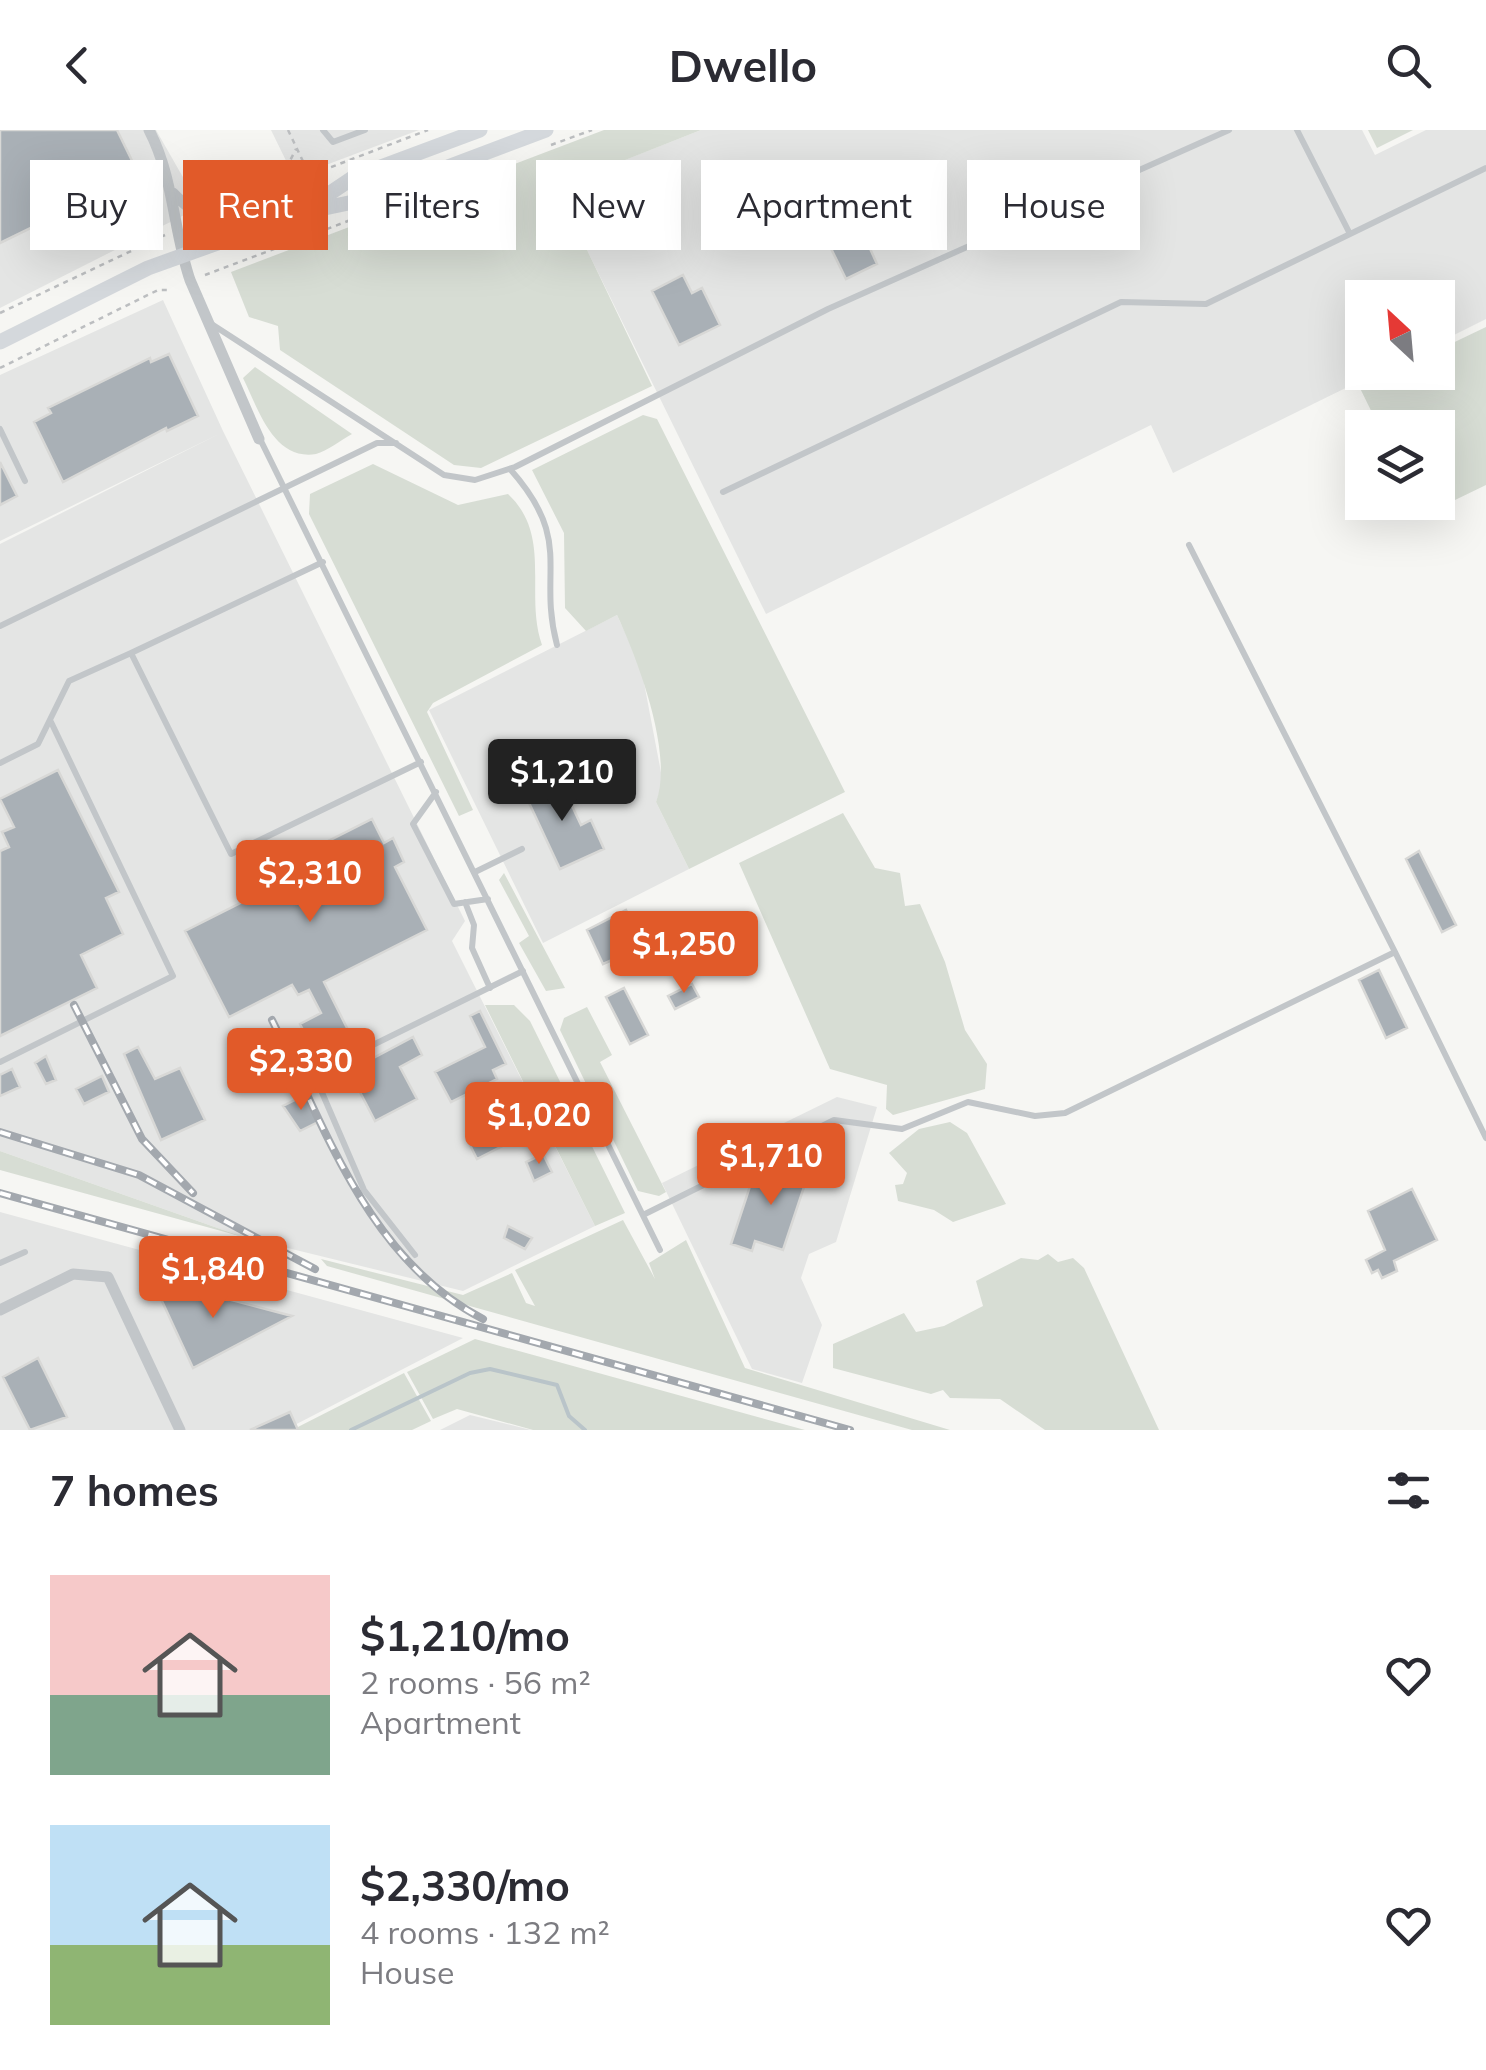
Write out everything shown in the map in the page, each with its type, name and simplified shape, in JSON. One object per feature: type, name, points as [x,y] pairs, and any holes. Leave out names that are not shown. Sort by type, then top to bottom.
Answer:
[{"type":"main road","points":[[328,195],[354,177],[480,130]]},
{"type":"main road","points":[[328,207],[358,200],[546,130]]},
{"type":"main road","points":[[0,342],[148,268],[198,250]]},
{"type":"street","points":[[150,130],[173,192],[182,256],[259,438]]},
{"type":"street","points":[[173,192],[183,201]]},
{"type":"street","points":[[0,1310],[73,1274],[108,1277],[180,1430]]},
{"type":"lane","points":[[323,130],[334,142],[364,130]]},
{"type":"lane","points":[[206,320],[444,475],[476,480],[510,468],[828,309],[1230,130]]},
{"type":"lane","points":[[1296,130],[1350,234]]},
{"type":"lane","points":[[723,492],[1121,302],[1206,304],[1486,168]]},
{"type":"lane","points":[[0,429],[25,481]]},
{"type":"lane","points":[[259,438],[660,1250]]},
{"type":"lane","points":[[0,626],[377,442],[396,443]]},
{"type":"lane","points":[[510,468],[526,487],[546,524],[553,553],[552,626],[557,645]]},
{"type":"lane","points":[[1189,545],[1486,1138]]},
{"type":"lane","points":[[0,763],[38,744],[69,681],[323,562]]},
{"type":"lane","points":[[131,654],[231,854],[421,762]]},
{"type":"lane","points":[[0,1062],[173,976],[51,722]]},
{"type":"lane","points":[[436,792],[413,824],[454,904],[488,899]]},
{"type":"lane","points":[[475,872],[522,849]]},
{"type":"lane","points":[[465,902],[474,925],[472,948],[490,988]]},
{"type":"lane","points":[[643,1215],[834,1120],[902,1129],[968,1102],[1035,1116],[1065,1113],[1395,952]]},
{"type":"lane","points":[[415,1255],[364,1190],[314,1074],[524,971]]},
{"type":"lane","points":[[0,1263],[25,1252]]},
{"type":"path","points":[[288,130],[302,160]]},
{"type":"path","points":[[328,168],[428,130]]},
{"type":"path","points":[[290,160],[296,148]]},
{"type":"path","points":[[0,313],[134,250]]},
{"type":"path","points":[[258,250],[260,254]]},
{"type":"path","points":[[0,368],[158,290],[169,290]]},
{"type":"shaded area","points":[[0,130],[156,130],[183,177],[183,216],[163,226],[163,160],[30,160],[30,250],[115,250],[0,308]]},
{"type":"shaded area","points":[[271,130],[419,130],[328,164],[328,160],[286,160]]},
{"type":"shaded area","points":[[604,130],[701,130],[625,160],[536,160],[536,250],[587,250],[652,386],[481,468],[454,465],[280,350],[278,326],[249,317],[231,272],[289,250],[328,250],[328,235],[348,227],[348,250],[516,250],[516,164]]},
{"type":"shaded area","points":[[701,130],[1362,130],[1375,155],[1426,130],[1486,130],[1486,319],[1455,334],[1455,280],[1345,280],[1345,388],[1173,473],[1151,425],[766,614],[587,250],[681,250],[681,160],[625,160]]},
{"type":"shaded area","points":[[1368,130],[1413,130],[1377,148]]},
{"type":"shaded area","points":[[163,300],[223,431],[465,921],[452,941],[595,1226],[463,1291],[243,1237],[0,1151],[0,544],[219,434],[0,541],[0,375]]},
{"type":"shaded area","points":[[1486,327],[1486,485],[1455,500],[1455,410],[1371,410],[1361,390],[1455,390],[1455,342]]},
{"type":"shaded area","points":[[255,367],[352,434],[316,454],[289,449],[269,430],[243,378]]},
{"type":"shaded area","points":[[643,415],[657,419],[845,792],[689,869],[656,802],[660,782],[657,734],[634,657],[617,615],[586,631],[565,608],[564,533],[532,470]]},
{"type":"shaded area","points":[[373,464],[458,505],[508,494],[522,510],[530,528],[537,626],[542,645],[433,703],[427,712],[473,810],[459,816],[309,514],[310,494]]},
{"type":"shaded area","points":[[617,615],[641,667],[663,783],[656,802],[689,869],[543,943],[429,710]]},
{"type":"shaded area","points":[[843,813],[875,868],[900,873],[905,906],[920,904],[945,962],[965,1030],[987,1064],[985,1089],[893,1115],[886,1109],[887,1085],[830,1069],[739,863]]},
{"type":"shaded area","points":[[504,873],[565,988],[546,991],[519,943],[529,936],[499,880]]},
{"type":"shaded area","points":[[485,1005],[514,1005],[530,1021],[625,1213],[595,1226]]},
{"type":"shaded area","points":[[587,1007],[612,1055],[600,1062],[666,1192],[659,1196],[638,1191],[560,1030],[564,1018]]},
{"type":"shaded area","points":[[837,1097],[877,1107],[836,1242],[809,1254],[801,1278],[822,1325],[802,1383],[752,1369],[662,1183]]},
{"type":"shaded area","points":[[950,1122],[967,1133],[1006,1204],[953,1222],[934,1210],[898,1201],[895,1185],[903,1184],[907,1173],[889,1153],[919,1129]]},
{"type":"shaded area","points":[[0,1151],[243,1237],[0,1170]]},
{"type":"shaded area","points":[[0,1212],[463,1338],[285,1430],[0,1430]]},
{"type":"shaded area","points":[[623,1220],[655,1279],[649,1263],[686,1240],[745,1368],[950,1430],[912,1430],[327,1266],[321,1259],[463,1295],[512,1273],[526,1303],[535,1306],[515,1270]]},
{"type":"shaded area","points":[[1048,1254],[1058,1262],[1073,1258],[1084,1268],[1159,1430],[1045,1430],[1000,1399],[950,1398],[943,1390],[931,1394],[833,1368],[833,1344],[904,1313],[916,1332],[944,1326],[983,1306],[976,1281],[1021,1258],[1038,1260]]},
{"type":"shaded area","points":[[475,1339],[805,1430],[533,1430],[457,1409],[433,1419],[407,1372]]},
{"type":"shaded area","points":[[404,1373],[431,1421],[412,1430],[292,1430]]},
{"type":"shaded area","points":[[470,1415],[531,1430],[440,1430]]},
{"type":"building","points":[[0,130],[117,130],[132,160],[30,160],[30,228],[0,243]]},
{"type":"building","points":[[832,250],[871,250],[877,264],[846,279]]},
{"type":"building","points":[[683,275],[692,293],[702,288],[720,325],[679,345],[652,291]]},
{"type":"building","points":[[169,354],[198,416],[167,431],[166,428],[63,482],[34,422],[51,413],[48,408],[150,358],[151,362]]},
{"type":"building","points":[[0,462],[17,496],[0,505]]},
{"type":"building","points":[[58,770],[119,892],[106,898],[123,934],[81,955],[97,988],[0,1036],[0,851],[9,847],[2,832],[14,827],[0,799]]},
{"type":"building","points":[[558,776],[581,825],[591,820],[604,849],[560,869],[524,792]]},
{"type":"building","points":[[372,819],[384,843],[393,838],[404,862],[395,867],[427,930],[324,982],[348,1030],[333,1038],[330,1032],[317,1039],[313,1033],[306,1036],[300,1024],[321,1013],[309,990],[298,995],[292,985],[229,1017],[185,931],[256,895],[249,881]]},
{"type":"building","points":[[1419,851],[1456,925],[1442,932],[1406,859]]},
{"type":"building","points":[[626,910],[644,946],[603,964],[587,930]]},
{"type":"building","points":[[1379,970],[1407,1028],[1386,1038],[1359,980]]},
{"type":"building","points":[[692,984],[699,997],[675,1009],[668,996]]},
{"type":"building","points":[[624,988],[648,1035],[630,1044],[606,997]]},
{"type":"building","points":[[480,1011],[506,1064],[493,1070],[497,1079],[451,1102],[435,1072],[485,1047],[470,1016]]},
{"type":"building","points":[[413,1037],[422,1055],[400,1067],[417,1099],[375,1121],[349,1071]]},
{"type":"building","points":[[138,1047],[155,1079],[180,1068],[205,1120],[161,1140],[124,1054]]},
{"type":"building","points":[[46,1056],[56,1080],[46,1084],[35,1063]]},
{"type":"building","points":[[12,1069],[20,1087],[0,1096],[0,1075]]},
{"type":"building","points":[[102,1076],[109,1092],[84,1104],[76,1089]]},
{"type":"building","points":[[305,1095],[318,1122],[300,1131],[283,1106]]},
{"type":"building","points":[[510,1119],[520,1137],[477,1159],[468,1141]]},
{"type":"building","points":[[543,1154],[552,1172],[534,1181],[526,1162]]},
{"type":"building","points":[[787,1158],[811,1166],[783,1250],[755,1241],[752,1251],[731,1244],[753,1177],[778,1185]]},
{"type":"building","points":[[1412,1189],[1437,1240],[1394,1261],[1397,1271],[1382,1278],[1378,1270],[1372,1273],[1366,1260],[1385,1250],[1368,1211]]},
{"type":"building","points":[[508,1226],[532,1238],[525,1249],[504,1238]]},
{"type":"building","points":[[163,1282],[292,1316],[193,1368],[155,1286]]},
{"type":"building","points":[[38,1358],[67,1417],[30,1430],[3,1377]]},
{"type":"building","points":[[290,1412],[298,1430],[250,1430]]},
{"type":"waterway","points":[[351,1430],[470,1373],[490,1369],[557,1385],[569,1416],[585,1430]]},
{"type":"railway","points":[[74,1005],[142,1139],[193,1193]]},
{"type":"railway","points":[[272,1020],[332,1147],[380,1227],[409,1263],[443,1294],[483,1319]]},
{"type":"railway","points":[[0,1132],[139,1175],[315,1269]]},
{"type":"railway","points":[[0,1193],[850,1430]]}]
